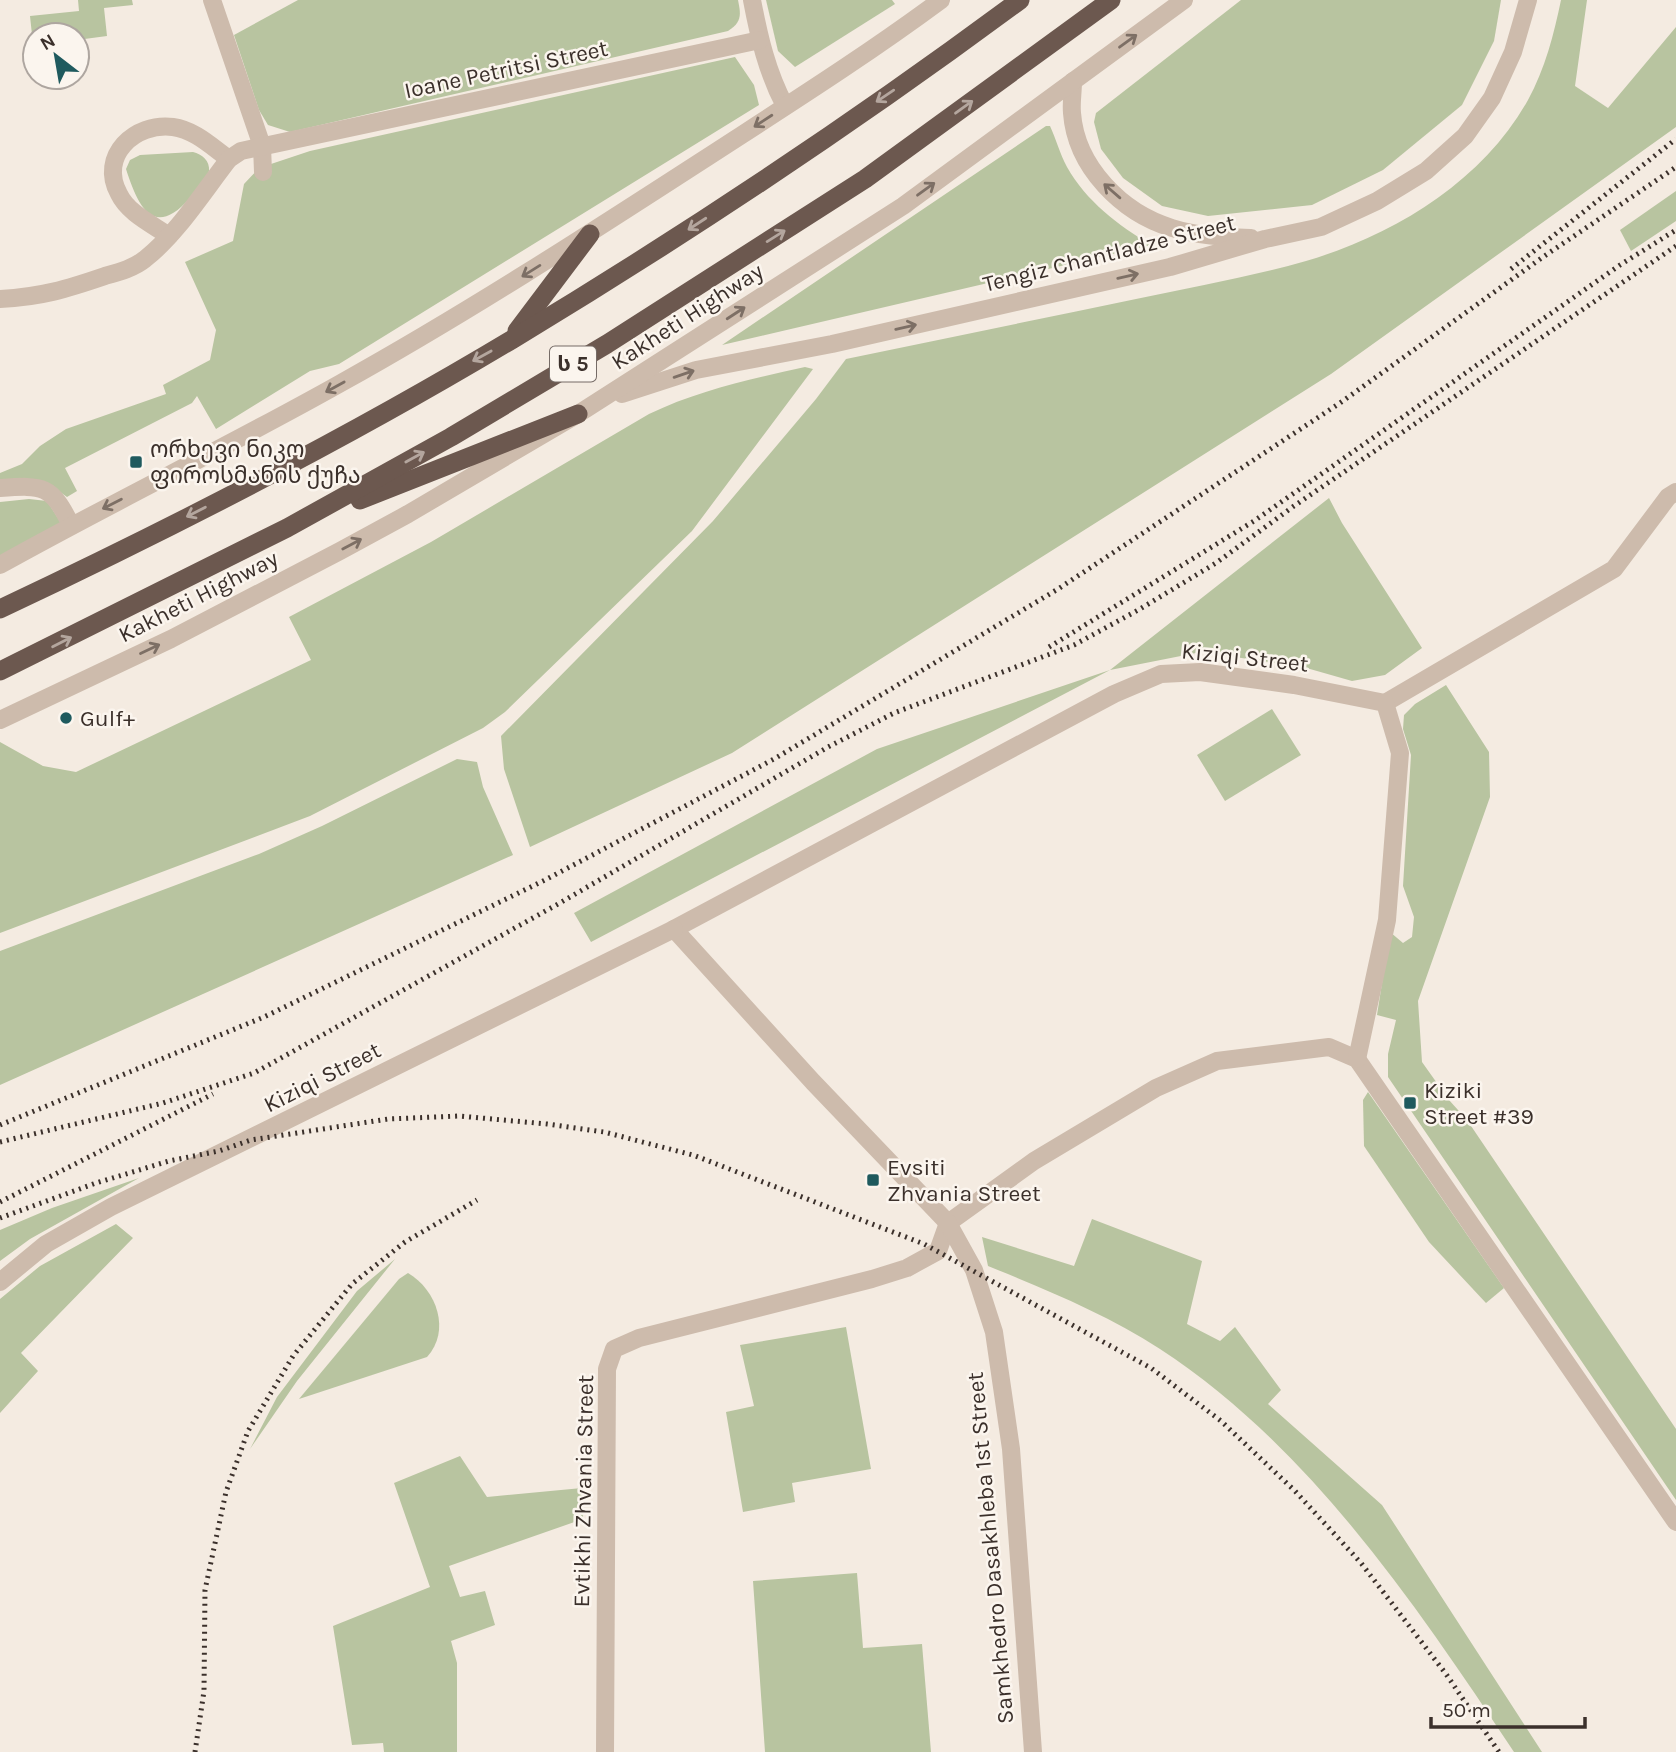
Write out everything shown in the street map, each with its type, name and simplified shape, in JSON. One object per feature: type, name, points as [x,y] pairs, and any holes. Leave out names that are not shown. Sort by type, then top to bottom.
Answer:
[{"type":"highway","name":"ს 5","points":[[0,610],[214,503],[511,340],[743,194],[950,52],[1020,0]]},
{"type":"highway","name":"Kakheti Highway","points":[[0,671],[287,528],[499,409],[607,344],[865,180],[1111,0]]},
{"type":"highway","points":[[511,340],[590,234]]},
{"type":"highway","points":[[287,528],[578,414]]},
{"type":"street","points":[[212,0],[262,146],[263,172]]},
{"type":"street","points":[[752,0],[771,77],[785,106]]},
{"type":"street","points":[[0,565],[344,382],[471,307],[590,234],[941,0]]},
{"type":"street","name":"Kakheti Highway","points":[[0,720],[171,639],[340,551],[578,414],[903,206],[1184,0]]},
{"type":"street","name":"Tengiz Chantladze Street","points":[[596,403],[695,370],[832,344],[1156,270],[1265,239],[1321,227],[1377,201],[1426,171],[1465,136],[1492,98],[1513,52],[1528,0]]},
{"type":"street","name":"Ioane Petritsi Street","points":[[229,159],[241,151],[262,146],[760,40]]},
{"type":"street","points":[[1073,81],[1072,115],[1083,155],[1105,187],[1147,219],[1173,229],[1265,239]]},
{"type":"street","points":[[0,299],[55,293],[125,269],[145,259],[169,236],[229,159],[192,132],[174,127],[156,127],[139,133],[121,145],[113,174],[119,195],[133,211],[169,236]]},
{"type":"street","points":[[0,488],[31,486],[47,491],[60,502],[71,525]]},
{"type":"street","points":[[1357,1059],[1387,920],[1400,753],[1385,703],[1614,569],[1668,497],[1676,492]]},
{"type":"street","name":"Kiziqi Street","points":[[0,1282],[46,1244],[111,1207],[674,929],[1114,694],[1161,674],[1200,672],[1294,685],[1385,703]]},
{"type":"street","points":[[674,929],[813,1082],[948,1223],[1034,1161],[1156,1088],[1217,1061],[1329,1047],[1357,1059],[1676,1522]]},
{"type":"street","name":"Evtikhi Zhvania Street","points":[[605,1752],[607,1369],[614,1349],[639,1338],[907,1268],[937,1251],[948,1223]]},
{"type":"street","name":"Samkhedro Dasakhleba 1st Street","points":[[948,1223],[974,1270],[994,1332],[1011,1449],[1033,1752]]},
{"type":"green space","points":[[78,0],[132,0],[133,5],[104,8],[107,36],[91,38],[91,21],[31,21],[30,16],[79,11]]},
{"type":"green space","points":[[298,0],[738,0],[740,14],[736,24],[728,31],[290,132],[268,125],[259,110],[234,35]]},
{"type":"green space","points":[[766,0],[892,0],[895,4],[795,67],[778,51]]},
{"type":"green space","points":[[1241,0],[1501,0],[1494,41],[1462,105],[1383,170],[1312,205],[1208,216],[1162,206],[1123,178],[1101,149],[1094,122],[1096,113]]},
{"type":"green space","points":[[1561,0],[1587,0],[1575,86],[1608,108],[1676,27],[1676,127],[1331,374],[732,753],[530,847],[504,769],[501,736],[713,521],[816,399],[846,359],[1264,272],[1339,250],[1403,220],[1433,202],[1461,180],[1509,129],[1528,100],[1544,64]]},
{"type":"green space","points":[[735,57],[754,85],[759,105],[339,364],[310,371],[216,429],[197,396],[192,403],[65,468],[77,491],[67,497],[53,487],[0,485],[0,473],[22,464],[40,446],[66,429],[166,394],[163,385],[210,360],[216,330],[185,262],[233,241],[244,184],[259,168],[310,151]]},
{"type":"green space","points":[[1046,126],[1050,126],[1067,167],[1084,191],[1115,220],[1151,245],[722,345]]},
{"type":"green space","points":[[193,152],[207,161],[209,171],[204,183],[177,210],[166,216],[157,217],[149,213],[142,206],[131,183],[126,169],[130,160],[140,155]]},
{"type":"green space","points":[[1676,191],[1676,221],[1631,251],[1620,230]]},
{"type":"green space","points":[[805,367],[813,369],[692,531],[505,712],[483,728],[310,816],[0,933],[0,742],[43,766],[76,772],[311,660],[289,617],[431,542],[649,414],[706,392]]},
{"type":"green space","points":[[1329,498],[1342,523],[1422,648],[1385,675],[1352,681],[1303,667],[1201,652],[1110,670]]},
{"type":"green space","points":[[29,499],[47,501],[63,526],[0,557],[0,502]]},
{"type":"green space","points":[[1110,670],[591,942],[574,913],[877,749]]},
{"type":"green space","points":[[1446,685],[1489,752],[1490,797],[1418,1001],[1422,1062],[1467,1120],[1676,1429],[1676,1500],[1388,1077],[1388,1054],[1396,1020],[1377,1015],[1390,932],[1403,943],[1412,937],[1414,917],[1403,886],[1411,755],[1403,729],[1404,715],[1415,704]]},
{"type":"green space","points":[[1272,709],[1301,755],[1225,801],[1197,755]]},
{"type":"green space","points":[[457,759],[477,762],[483,787],[513,855],[0,1085],[0,951],[259,854]]},
{"type":"green space","points":[[1368,1092],[1504,1288],[1486,1303],[1429,1242],[1364,1146],[1363,1100]]},
{"type":"green space","points":[[139,1178],[30,1239],[0,1261],[0,1230],[52,1208]]},
{"type":"green space","points":[[1092,1219],[1202,1261],[1187,1324],[1220,1341],[1235,1327],[1281,1390],[1268,1404],[1382,1505],[1542,1752],[1514,1752],[1438,1641],[1356,1532],[1312,1481],[1265,1433],[1214,1388],[1140,1336],[1076,1303],[988,1266],[982,1237],[1074,1266]]},
{"type":"green space","points":[[116,1224],[133,1238],[21,1353],[38,1371],[0,1413],[0,1299],[40,1266]]},
{"type":"green space","points":[[395,1259],[297,1381],[250,1449],[277,1397],[357,1291]]},
{"type":"green space","points":[[408,1273],[427,1290],[437,1312],[438,1335],[427,1357],[299,1399],[399,1279]]},
{"type":"green space","points":[[846,1327],[871,1469],[792,1483],[795,1502],[743,1512],[726,1412],[754,1406],[740,1345]]},
{"type":"green space","points":[[460,1456],[487,1497],[582,1488],[583,1519],[449,1566],[460,1597],[485,1591],[495,1625],[451,1641],[457,1663],[457,1752],[384,1752],[383,1743],[352,1745],[333,1626],[430,1587],[394,1483]]},
{"type":"green space","points":[[857,1573],[863,1648],[922,1644],[931,1752],[765,1752],[753,1581]]},
{"type":"railway","points":[[1511,269],[1676,139]]},
{"type":"railway","points":[[0,1125],[264,1017],[545,880],[774,759],[1058,589],[1340,403],[1543,257],[1676,167]]},
{"type":"railway","points":[[1049,647],[1254,521],[1620,265],[1676,230]]},
{"type":"railway","points":[[0,1142],[163,1103],[254,1073],[558,904],[828,747],[894,713],[1074,645],[1216,563],[1294,506],[1676,246]]},
{"type":"railway","points":[[0,1202],[213,1094]]},
{"type":"railway","points":[[0,1218],[96,1183],[251,1140],[388,1119],[459,1116],[547,1124],[604,1132],[693,1155],[924,1244],[1151,1368],[1221,1421],[1295,1491],[1361,1563],[1446,1674],[1499,1752]]},
{"type":"railway","points":[[195,1752],[204,1691],[205,1590],[226,1492],[248,1431],[293,1356],[352,1284],[405,1242],[477,1200]]},
{"type":"place","name":"ორხევი ნიკო ფიროსმანის ქუჩა","points":[[136,462]]},
{"type":"place","name":"Gulf+","points":[[66,718]]},
{"type":"place","name":"Kiziki Street #39","points":[[1410,1103]]},
{"type":"place","name":"Evsiti Zhvania Street","points":[[873,1180]]}]
